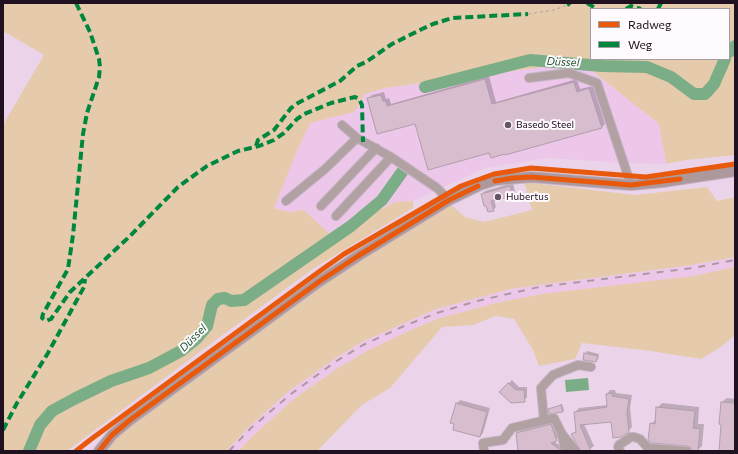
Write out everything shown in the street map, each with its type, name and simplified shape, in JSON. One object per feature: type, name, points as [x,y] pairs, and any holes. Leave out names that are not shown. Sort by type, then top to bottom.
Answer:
[{"type":"main road","points":[[99,451],[112,435],[130,420],[314,285],[449,200],[480,185],[496,180],[530,177],[631,184],[663,182],[735,171]]},
{"type":"lane","points":[[529,78],[569,73],[597,83],[631,184]]},
{"type":"lane","points":[[342,125],[357,138],[391,157],[437,188],[449,200]]},
{"type":"lane","points":[[286,201],[325,170],[357,138]]},
{"type":"lane","points":[[321,206],[376,148]]},
{"type":"lane","points":[[336,216],[391,157]]},
{"type":"lane","points":[[544,420],[541,388],[553,375],[578,365],[592,367]]},
{"type":"lane","points":[[484,451],[483,443],[503,440],[512,428],[554,418],[562,434],[576,451]]},
{"type":"lane","points":[[562,434],[565,448],[564,451]]},
{"type":"lane","points":[[620,451],[618,447],[619,445],[631,437],[640,439],[648,448],[687,451]]},
{"type":"path","points":[[528,14],[554,10],[567,5]]},
{"type":"shaded area","points":[[3,3],[735,3],[735,155],[686,160],[666,164],[659,124],[581,62],[385,88],[365,94],[354,112],[310,123],[274,208],[290,212],[304,210],[331,235],[395,202],[413,201],[413,208],[314,268],[67,451],[3,451],[3,125],[44,55],[3,31]]},
{"type":"shaded area","points":[[581,62],[659,124],[666,164],[548,158],[486,168],[413,201],[395,202],[331,235],[304,210],[290,212],[273,208],[310,123],[353,112],[365,94],[385,88]]},
{"type":"shaded area","points":[[524,182],[635,195],[707,187],[717,201],[735,197],[735,257],[692,265],[511,289],[436,309],[362,342],[333,360],[289,391],[250,426],[226,451],[106,451],[117,438],[134,423],[333,278],[451,205],[465,217],[484,222],[532,210]]},
{"type":"shaded area","points":[[735,257],[735,267],[693,276],[541,294],[496,303],[440,318],[406,332],[367,351],[338,368],[295,398],[238,451],[226,451],[250,426],[289,391],[333,360],[362,342],[436,309],[511,289],[692,265]]},
{"type":"shaded area","points":[[735,267],[735,335],[721,347],[701,359],[651,351],[582,343],[575,359],[539,366],[533,350],[514,319],[496,316],[473,325],[442,327],[390,388],[362,405],[317,451],[238,451],[295,398],[338,368],[367,351],[406,332],[440,318],[496,303],[541,294],[693,276]]},
{"type":"shaded area","points":[[588,378],[589,390],[566,392],[565,380]]},
{"type":"building","name":"Basedo Steel","points":[[485,79],[492,104],[574,82],[577,92],[589,88],[602,128],[505,155],[491,158],[489,153],[428,170],[415,124],[377,134],[367,98],[381,95],[383,101],[386,101],[387,106]]},
{"type":"building","points":[[510,186],[513,196],[491,201],[494,211],[488,212],[486,206],[484,206],[481,194]]},
{"type":"building","points":[[584,353],[598,356],[596,362],[583,360]]},
{"type":"building","points":[[508,383],[516,390],[524,390],[525,402],[511,403],[499,392]]},
{"type":"building","points":[[612,393],[612,396],[629,399],[627,413],[629,432],[621,437],[613,438],[611,422],[580,425],[591,451],[581,451],[571,434],[576,432],[574,412],[607,407],[606,394]]},
{"type":"building","points":[[721,402],[735,403],[735,451],[719,451]]},
{"type":"building","points":[[456,403],[487,412],[480,437],[453,430],[454,424],[450,423]]},
{"type":"building","points":[[561,405],[563,412],[549,414],[548,409]]},
{"type":"building","points":[[656,407],[695,411],[693,428],[700,429],[698,451],[692,451],[690,447],[687,446],[651,443],[648,440],[650,423],[655,424]]},
{"type":"building","points":[[551,424],[557,441],[551,443],[559,449],[559,451],[518,451],[516,433]]},
{"type":"waterway","name":"Düssel","points":[[730,51],[735,46]]},
{"type":"waterway","name":"Düssel","points":[[425,87],[530,60],[602,66],[647,67],[671,77],[694,94],[705,94],[714,84],[725,60]]},
{"type":"waterway","name":"Düssel","points":[[29,451],[40,425],[52,411],[111,381],[149,368],[181,351],[196,339],[207,326],[212,305],[218,299],[225,298],[231,301],[244,300],[351,226],[382,200],[402,172]]},
{"type":"railway","points":[[229,451],[251,428],[291,394],[335,362],[363,345],[437,313],[477,301],[539,287],[693,268],[735,260]]},
{"type":"marked path","points":[[76,3],[90,32],[99,59],[100,67],[99,77],[87,113],[83,134],[73,235],[68,269],[43,314],[42,318],[46,321],[51,319],[70,292],[129,237],[178,187],[207,166],[238,151],[259,146],[274,140],[284,133],[304,114],[331,103],[355,97],[359,99],[362,105],[363,142]]},
{"type":"marked path","points":[[587,3],[595,8]]},
{"type":"marked path","points":[[658,8],[661,3]]},
{"type":"marked path","points":[[628,8],[631,6],[638,8]]},
{"type":"marked path","points":[[256,146],[258,140],[274,130],[291,108],[298,103],[340,81],[357,66],[366,62],[392,44],[422,29],[452,18],[528,14]]},
{"type":"marked path","points":[[3,430],[17,403],[48,353],[84,287],[85,279]]},
{"type":"cycle path","points":[[76,451],[344,254],[461,186],[494,174],[531,168],[646,177],[735,164]]},
{"type":"cycle path","points":[[495,181],[531,177],[631,185],[680,179]]},
{"type":"cycle path","points":[[99,451],[112,435],[130,420],[320,281],[449,200],[478,186]]},
{"type":"place","name":"Basedo Steel","points":[[508,125]]},
{"type":"place","name":"Hubertus","points":[[498,197]]}]
